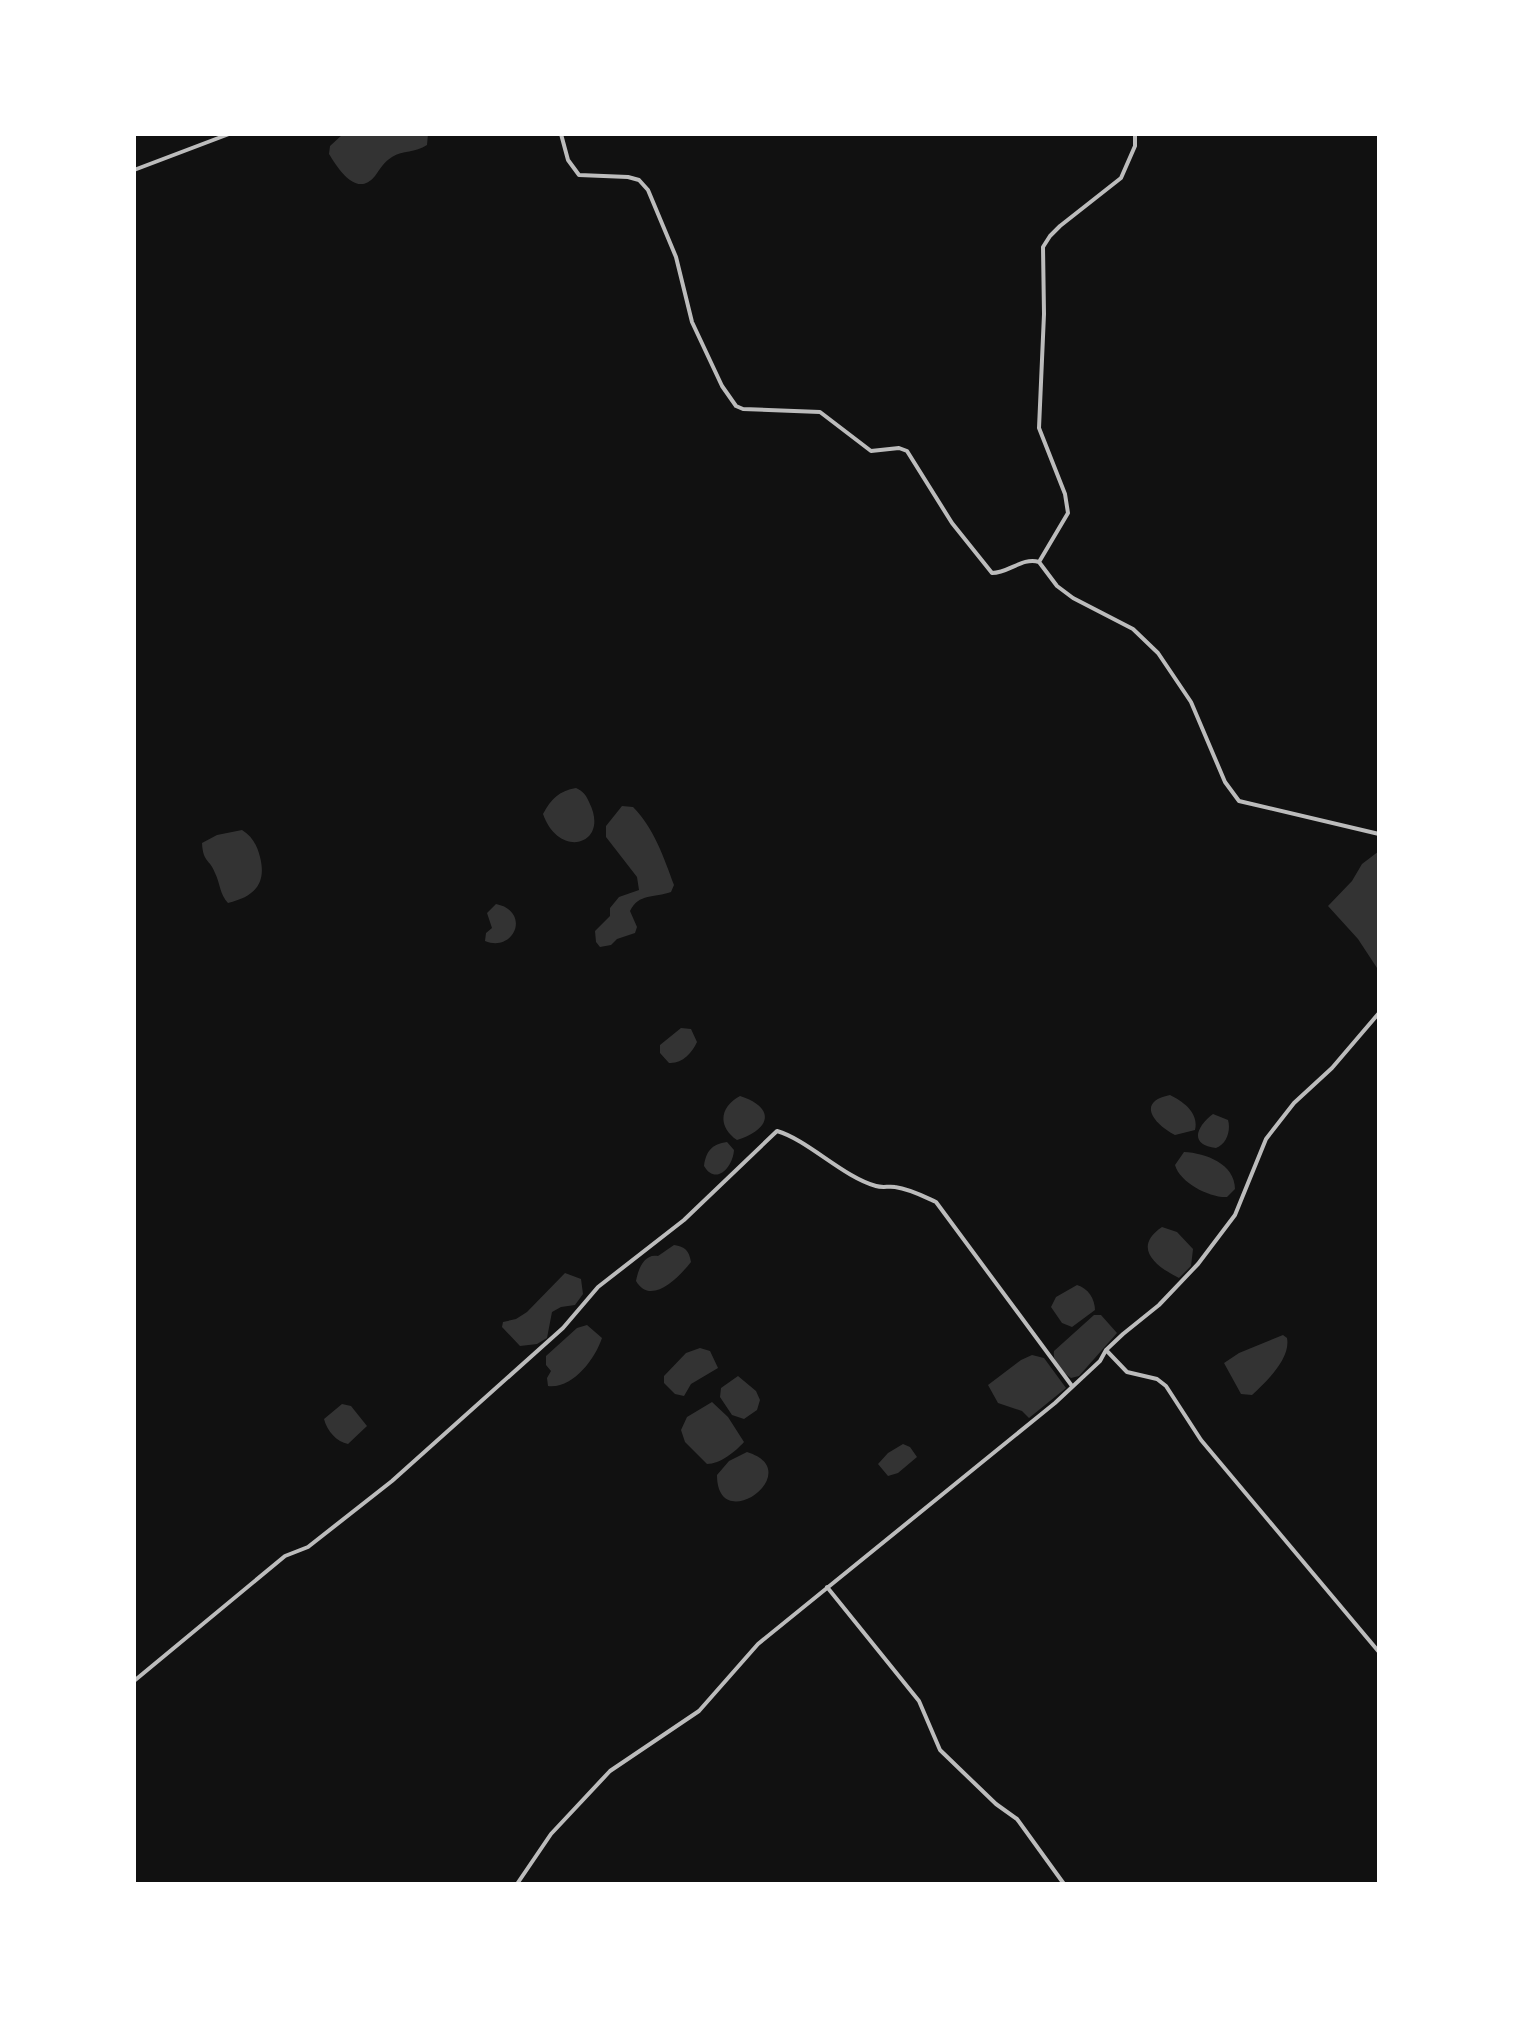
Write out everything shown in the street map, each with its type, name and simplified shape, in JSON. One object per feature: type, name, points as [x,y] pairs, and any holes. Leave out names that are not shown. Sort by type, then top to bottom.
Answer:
[{"type":"street","points":[[134,170],[229,134]]},
{"type":"street","points":[[561,134],[568,160],[579,175],[628,177],[639,180],[648,190],[676,257],[692,322],[722,386],[736,406],[743,409],[820,412],[871,451],[899,448],[907,451],[952,523],[992,573],[1008,570],[1027,560],[1039,562],[1057,586],[1073,598],[1133,629],[1158,653],[1191,702],[1225,782],[1239,801],[1379,834]]},
{"type":"street","points":[[1039,562],[1068,513],[1065,494],[1039,428],[1044,314],[1043,247],[1060,226],[1121,178],[1135,146],[1135,134]]},
{"type":"street","points":[[517,1884],[551,1834],[610,1771],[699,1711],[758,1644],[1072,1386],[1100,1361],[1106,1350],[1159,1305],[1198,1264],[1235,1215],[1266,1139],[1294,1103],[1332,1068],[1379,1013]]},
{"type":"street","points":[[134,1681],[285,1556],[308,1547],[392,1481],[563,1328],[598,1287],[684,1220],[777,1131],[877,1186],[894,1186],[936,1202],[1072,1386]]},
{"type":"street","points":[[1106,1350],[1127,1372],[1157,1379],[1166,1386],[1201,1440],[1379,1652]]},
{"type":"street","points":[[827,1587],[919,1701],[940,1750],[996,1804],[1017,1819],[1064,1884]]},
{"type":"shaded area","points":[[343,134],[428,134],[427,145],[392,157],[375,176],[362,184],[349,179],[329,154],[330,146]]},
{"type":"shaded area","points":[[576,788],[589,802],[594,817],[593,828],[588,837],[570,842],[560,838],[550,828],[543,814],[556,796]]},
{"type":"shaded area","points":[[622,806],[633,807],[647,824],[674,885],[671,892],[642,899],[634,905],[630,911],[637,927],[635,933],[600,947],[595,931],[610,916],[610,908],[619,897],[639,890],[637,877],[606,837],[606,826]]},
{"type":"shaded area","points":[[242,830],[257,849],[262,875],[251,893],[228,903],[205,858],[202,843],[217,835]]},
{"type":"shaded area","points":[[1379,851],[1379,971],[1358,939],[1328,906],[1352,881],[1362,864]]},
{"type":"shaded area","points":[[496,904],[507,908],[516,922],[511,936],[496,943],[485,941],[486,933],[492,928],[487,913]]},
{"type":"shaded area","points":[[681,1028],[691,1029],[697,1042],[686,1057],[669,1063],[660,1053],[660,1045]]},
{"type":"shaded area","points":[[1170,1095],[1193,1113],[1195,1130],[1175,1135],[1155,1120],[1151,1108],[1153,1103]]},
{"type":"shaded area","points":[[740,1096],[760,1107],[765,1119],[757,1131],[737,1140],[726,1129],[724,1117],[728,1106]]},
{"type":"shaded area","points":[[1213,1114],[1228,1120],[1229,1124],[1225,1140],[1216,1148],[1202,1143],[1198,1135],[1202,1124]]},
{"type":"shaded area","points":[[727,1142],[734,1150],[731,1162],[719,1174],[709,1172],[704,1166],[706,1156],[717,1144]]},
{"type":"shaded area","points":[[1184,1152],[1210,1158],[1225,1167],[1234,1180],[1235,1189],[1227,1197],[1220,1197],[1189,1183],[1175,1165]]},
{"type":"shaded area","points":[[1162,1227],[1177,1232],[1193,1249],[1191,1266],[1179,1278],[1156,1263],[1148,1249],[1148,1242]]},
{"type":"shaded area","points":[[674,1245],[686,1250],[691,1262],[665,1286],[649,1291],[642,1288],[636,1281],[642,1263]]},
{"type":"shaded area","points":[[565,1273],[581,1279],[583,1294],[575,1305],[552,1312],[547,1338],[537,1344],[520,1346],[502,1327],[503,1322],[527,1312]]},
{"type":"shaded area","points":[[1077,1285],[1090,1294],[1095,1310],[1072,1327],[1062,1323],[1051,1307],[1056,1297]]},
{"type":"shaded area","points":[[1094,1315],[1101,1315],[1117,1333],[1079,1376],[1071,1378],[1058,1366],[1054,1351]]},
{"type":"shaded area","points":[[587,1325],[602,1338],[594,1355],[574,1378],[557,1386],[548,1386],[547,1378],[551,1371],[546,1365],[546,1356],[577,1328]]},
{"type":"shaded area","points":[[1283,1335],[1287,1338],[1287,1346],[1276,1370],[1252,1395],[1241,1394],[1224,1363],[1239,1353]]},
{"type":"shaded area","points":[[700,1348],[710,1351],[718,1368],[691,1384],[684,1396],[675,1394],[664,1383],[664,1376],[686,1353]]},
{"type":"shaded area","points":[[1032,1355],[1044,1358],[1066,1388],[1029,1418],[1022,1411],[998,1403],[988,1385]]},
{"type":"shaded area","points":[[738,1376],[756,1391],[760,1400],[757,1410],[744,1419],[732,1415],[720,1397],[721,1388]]},
{"type":"shaded area","points":[[712,1402],[728,1417],[744,1442],[727,1457],[707,1464],[685,1442],[681,1430],[687,1417]]},
{"type":"shaded area","points":[[342,1404],[351,1406],[367,1426],[348,1444],[333,1435],[324,1419]]},
{"type":"shaded area","points":[[903,1444],[910,1447],[917,1457],[898,1473],[888,1476],[878,1464]]},
{"type":"shaded area","points":[[747,1452],[764,1461],[768,1472],[765,1484],[743,1500],[730,1501],[721,1493],[717,1475],[729,1461]]}]
